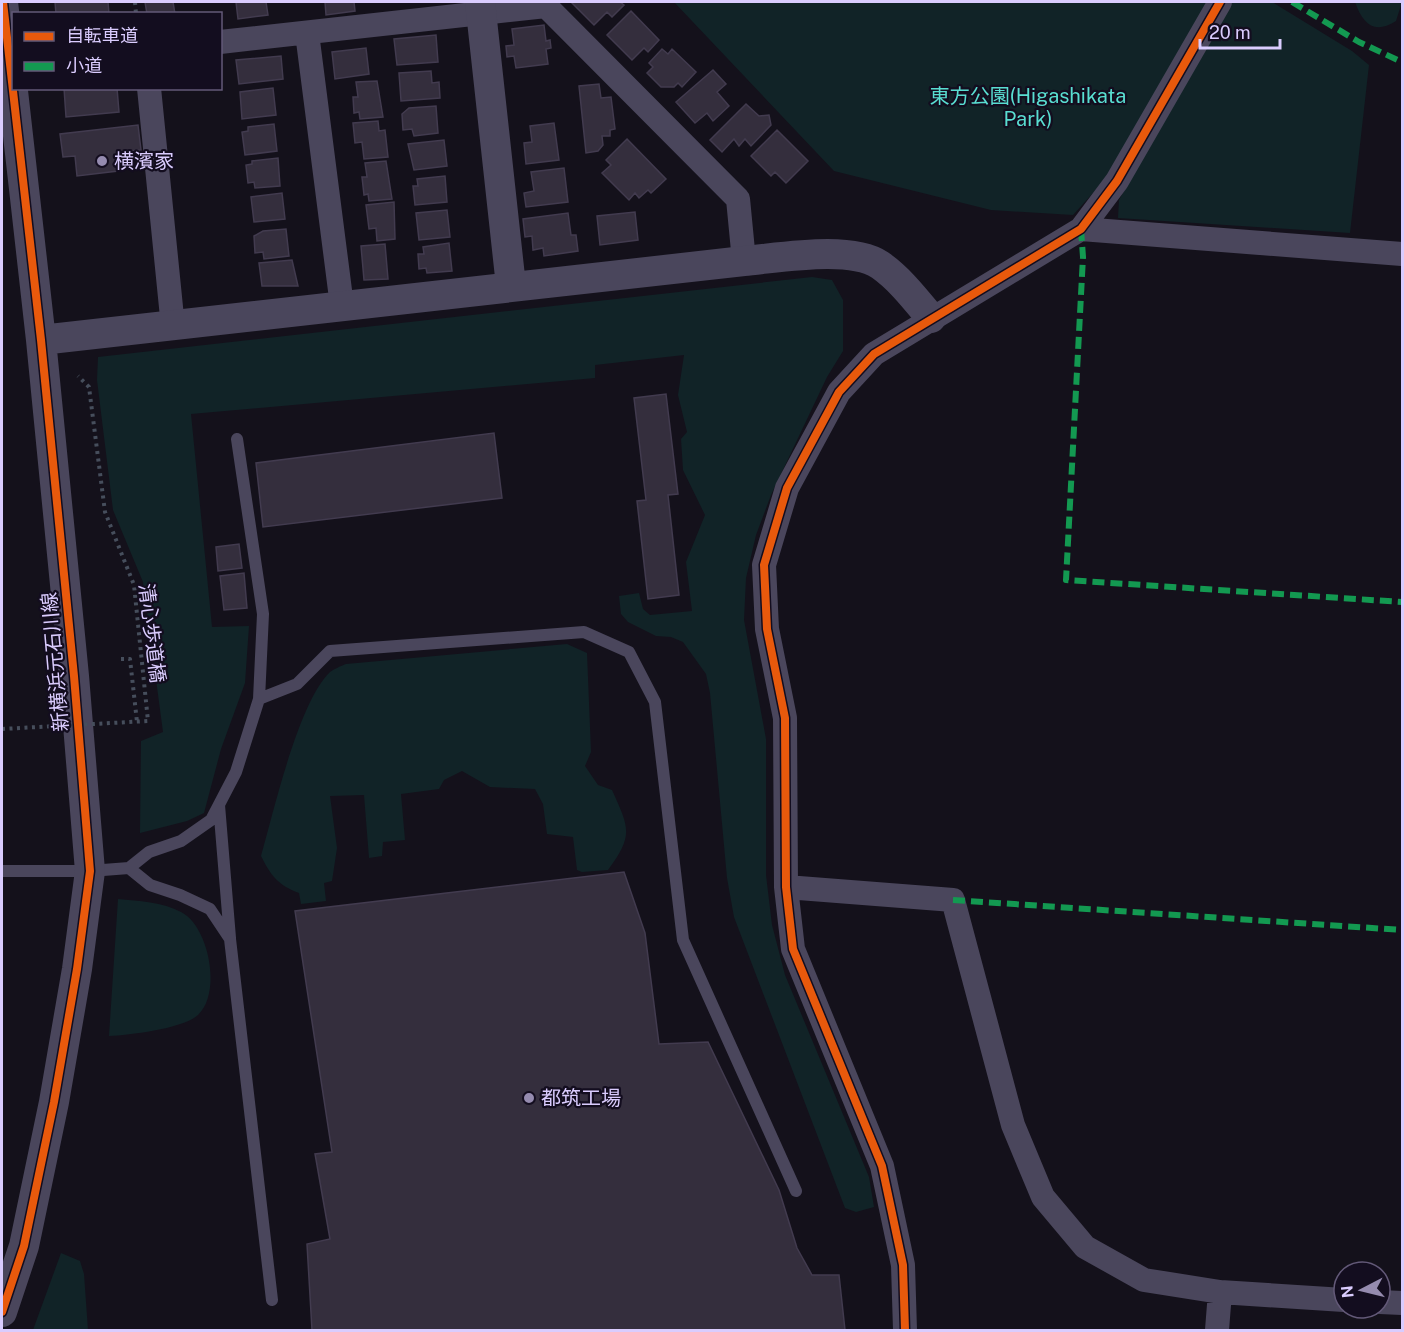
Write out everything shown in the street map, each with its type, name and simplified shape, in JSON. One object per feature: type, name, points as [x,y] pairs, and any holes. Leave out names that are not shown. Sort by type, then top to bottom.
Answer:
[{"type":"street","name":"新横浜元石川線","points":[[3,2],[12,82]]},
{"type":"street","points":[[905,1330],[903,1265],[882,1166],[793,949],[786,887],[786,718],[767,629],[764,565],[787,488],[839,393],[874,354],[1081,229],[1118,181],[1220,2]]},
{"type":"street","points":[[222,42],[307,33],[481,7],[546,6],[738,200],[744,261]]},
{"type":"street","points":[[481,7],[511,286]]},
{"type":"street","points":[[307,33],[342,306]]},
{"type":"street","name":"新横浜元石川線","points":[[2,1312],[24,1246],[54,1102],[77,969],[90,871],[74,676],[41,340],[13,90]]},
{"type":"street","points":[[149,90],[173,327]]},
{"type":"street","points":[[1081,229],[1402,254]]},
{"type":"street","points":[[41,340],[173,327],[511,286],[842,253],[879,264],[909,292],[931,318]]},
{"type":"street","points":[[786,887],[953,900],[1013,1125],[1043,1197],[1085,1247],[1144,1280],[1220,1292],[1332,1299]]},
{"type":"street","points":[[1217,1330],[1220,1292]]},
{"type":"lane","points":[[2,871],[90,871],[129,868],[149,852],[181,841],[211,820],[236,772],[259,699],[263,614],[237,439]]},
{"type":"lane","points":[[259,699],[297,684],[330,651],[584,632],[629,652],[655,702],[683,940],[796,1191]]},
{"type":"lane","points":[[219,805],[230,939],[272,1300]]},
{"type":"lane","points":[[129,868],[150,885],[180,895],[210,909],[230,939]]},
{"type":"path","points":[[2,729],[137,722],[130,658],[121,659]]},
{"type":"green space","name":"東方公園(Higashikata Park)","points":[[674,2],[1209,2],[1112,172],[1073,215],[991,210],[834,171]]},
{"type":"green space","points":[[1227,2],[1272,2],[1352,51],[1369,65],[1350,233],[1118,218],[1119,200]]},
{"type":"green space","points":[[1355,2],[1402,2],[1396,21],[1375,27],[1362,16]]},
{"type":"green space","points":[[812,277],[832,280],[843,300],[843,351],[827,377],[771,495],[756,535],[746,578],[744,620],[766,739],[766,875],[772,925],[785,975],[869,1177],[874,1207],[856,1212],[845,1208],[734,917],[727,878],[710,693],[706,674],[683,642],[671,637],[656,636],[628,622],[621,614],[619,596],[639,593],[643,609],[650,615],[692,611],[686,562],[705,515],[683,470],[681,439],[687,432],[678,395],[684,355],[595,365],[595,378],[191,414],[212,627],[249,626],[245,683],[221,749],[204,813],[187,821],[140,833],[141,741],[163,732],[143,582],[113,510],[97,380],[98,357]]},
{"type":"green space","points":[[567,644],[587,653],[591,752],[585,766],[598,785],[612,790],[625,823],[626,831],[622,848],[608,870],[582,872],[577,870],[573,837],[547,834],[543,804],[535,789],[490,787],[462,771],[444,780],[439,789],[401,794],[405,840],[383,842],[382,856],[369,858],[364,795],[330,796],[337,848],[332,881],[324,883],[326,901],[301,904],[299,893],[280,883],[268,869],[261,856],[288,759],[318,687],[330,672],[346,664]]},
{"type":"green space","points":[[118,899],[174,909],[191,920],[199,931],[209,960],[211,976],[205,1005],[198,1015],[180,1024],[155,1030],[109,1036]]},
{"type":"green space","points":[[61,1253],[80,1261],[84,1274],[88,1330],[33,1330]]},
{"type":"building","points":[[55,2],[108,2],[109,12],[56,12]]},
{"type":"building","points":[[145,2],[173,2],[175,12],[147,12]]},
{"type":"building","points":[[236,2],[266,2],[268,15],[238,19]]},
{"type":"building","points":[[325,2],[354,2],[355,11],[326,15]]},
{"type":"building","points":[[571,2],[620,2],[624,5],[612,17],[607,12],[594,25]]},
{"type":"building","points":[[631,11],[659,40],[648,52],[644,48],[632,60],[607,35]]},
{"type":"building","points":[[544,25],[546,41],[550,40],[551,48],[546,49],[548,64],[516,68],[514,56],[507,57],[506,46],[514,45],[512,29]]},
{"type":"building","points":[[436,35],[438,62],[397,65],[394,39]]},
{"type":"building","points":[[366,48],[369,74],[335,79],[332,52]]},
{"type":"building","points":[[662,49],[668,54],[672,49],[696,72],[682,87],[678,83],[674,87],[661,87],[647,73],[653,67],[649,63]]},
{"type":"building","points":[[281,56],[283,79],[239,84],[236,60]]},
{"type":"building","points":[[713,70],[726,84],[717,92],[729,106],[713,121],[707,113],[695,123],[676,102]]},
{"type":"building","points":[[431,71],[432,83],[439,82],[440,98],[401,101],[399,73]]},
{"type":"building","points":[[377,81],[383,117],[360,119],[359,112],[354,113],[353,97],[358,97],[356,82]]},
{"type":"building","points":[[599,84],[601,98],[611,97],[615,129],[610,130],[610,136],[602,136],[603,145],[598,151],[586,153],[579,86]]},
{"type":"building","points":[[273,88],[276,115],[242,119],[240,92]]},
{"type":"building","points":[[64,90],[117,90],[119,112],[66,117]]},
{"type":"building","points":[[746,104],[759,116],[769,115],[771,125],[751,146],[745,139],[739,146],[734,139],[722,152],[710,140]]},
{"type":"building","points":[[436,106],[438,133],[414,136],[412,129],[403,130],[402,114],[409,108]]},
{"type":"building","points":[[378,121],[379,131],[385,130],[388,157],[364,159],[362,142],[355,143],[353,123]]},
{"type":"building","points":[[554,123],[559,160],[526,164],[524,143],[532,142],[530,126]]},
{"type":"building","points":[[274,124],[277,151],[245,155],[242,132],[248,131],[248,127]]},
{"type":"building","points":[[138,125],[141,150],[116,152],[118,171],[77,176],[75,156],[63,157],[60,134]]},
{"type":"building","points":[[777,130],[808,161],[786,183],[775,172],[771,176],[751,156]]},
{"type":"building","points":[[627,139],[666,179],[651,193],[648,190],[639,198],[635,193],[629,200],[602,173],[611,165],[606,160]]},
{"type":"building","points":[[444,140],[447,166],[414,170],[408,144]]},
{"type":"building","points":[[278,158],[280,186],[255,188],[254,182],[248,183],[246,165],[252,164],[252,161]]},
{"type":"building","points":[[386,161],[392,199],[369,201],[368,194],[364,195],[362,177],[367,177],[365,163]]},
{"type":"building","points":[[564,168],[568,202],[526,207],[524,193],[534,191],[531,172]]},
{"type":"building","points":[[445,176],[447,202],[415,205],[413,186],[418,186],[417,179]]},
{"type":"building","points":[[282,193],[285,219],[254,222],[251,197]]},
{"type":"building","points":[[394,202],[395,239],[377,241],[376,228],[369,229],[366,205]]},
{"type":"building","points":[[447,210],[450,237],[419,240],[416,213]]},
{"type":"building","points":[[635,212],[638,240],[600,245],[597,216]]},
{"type":"building","points":[[568,213],[571,235],[576,235],[578,251],[544,256],[543,248],[533,250],[532,236],[525,237],[523,219]]},
{"type":"building","points":[[286,229],[289,256],[264,259],[263,252],[255,253],[254,236],[263,231]]},
{"type":"building","points":[[449,243],[452,271],[427,273],[426,268],[419,269],[418,254],[424,254],[423,247]]},
{"type":"building","points":[[385,244],[388,279],[364,280],[361,246]]},
{"type":"building","points":[[292,260],[298,286],[262,286],[259,263]]},
{"type":"building","points":[[666,394],[678,494],[668,495],[679,595],[648,599],[637,501],[646,500],[634,398]]},
{"type":"building","points":[[494,433],[502,498],[263,527],[256,463]]},
{"type":"building","points":[[239,544],[242,568],[218,571],[216,547]]},
{"type":"building","points":[[244,573],[247,608],[224,610],[220,576]]},
{"type":"building","name":"都筑工場","points":[[624,872],[645,933],[659,1044],[708,1042],[779,1190],[797,1248],[812,1275],[839,1275],[845,1330],[312,1330],[307,1244],[330,1239],[315,1154],[332,1152],[295,911]]},
{"type":"marked path","points":[[1292,2],[1359,42],[1402,62]]},
{"type":"marked path","points":[[1081,229],[1083,257],[1066,580],[1402,602]]},
{"type":"marked path","points":[[953,900],[1402,930]]},
{"type":"cycle path","points":[[3,2],[12,82]]},
{"type":"cycle path","points":[[905,1330],[903,1265],[882,1166],[793,949],[786,887],[785,718],[767,629],[764,565],[787,488],[839,392],[874,354],[1081,229],[1117,181],[1220,2]]},
{"type":"cycle path","points":[[2,1312],[24,1246],[54,1102],[77,969],[90,871],[74,676],[41,340],[13,90]]},
{"type":"place","name":"横濱家","points":[[102,161]]},
{"type":"place","name":"都筑工場","points":[[529,1098]]}]
